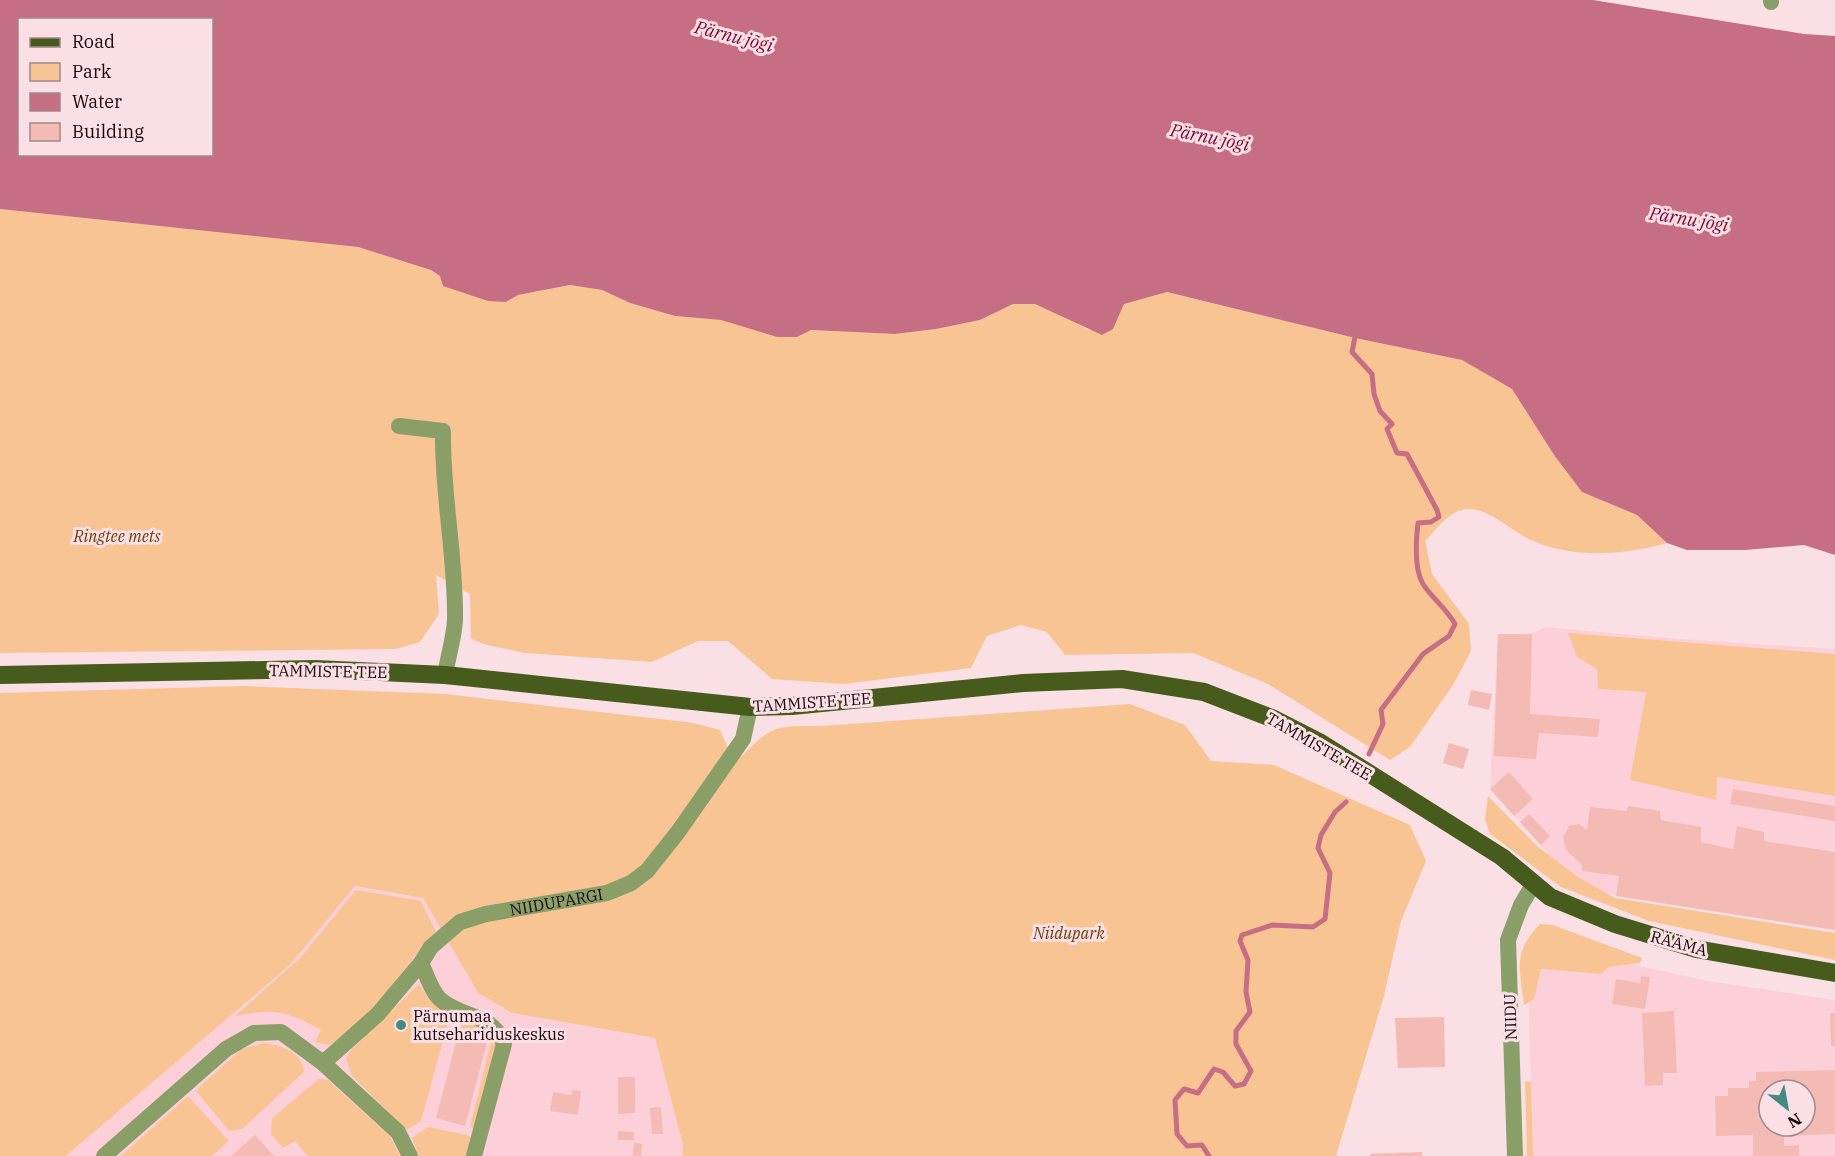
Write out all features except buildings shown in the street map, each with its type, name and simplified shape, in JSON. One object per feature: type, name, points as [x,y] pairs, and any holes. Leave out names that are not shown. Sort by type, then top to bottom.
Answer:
[{"type":"main road","name":"TAMMISTE TEE","points":[[0,675],[315,669],[445,675],[750,707],[792,706],[1023,682],[1122,679],[1204,692],[1274,719],[1321,744],[1502,857],[1533,885]]},
{"type":"main road","name":"RÄÄMA","points":[[1533,885],[1550,897],[1615,924],[1696,949],[1835,973]]},
{"type":"street","points":[[399,426],[443,431],[444,487],[453,567],[455,623],[445,675]]},
{"type":"street","name":"NIIDUPARGI","points":[[323,1063],[378,1014],[421,963],[431,946],[460,922],[486,914],[608,893],[631,883],[662,854],[743,739],[750,707]]},
{"type":"street","name":"NIIDU","points":[[1515,1156],[1508,940],[1517,913],[1533,885]]},
{"type":"street","points":[[421,963],[440,1000],[487,1022],[499,1031],[504,1044],[474,1156]]},
{"type":"street","points":[[104,1156],[226,1049],[254,1033],[281,1032],[323,1063],[398,1132],[410,1156]]},
{"type":"shaded area","points":[[1545,627],[1679,639],[1835,649],[1835,930],[1616,896],[1573,882],[1490,789],[1498,634],[1532,634]]},
{"type":"shaded area","name":"Pärnumaa kutsehariduskeskus","points":[[354,886],[423,898],[478,993],[512,1013],[655,1038],[683,1145],[683,1156],[66,1156],[289,966]]},
{"type":"shaded area","points":[[1527,950],[1602,958],[1708,981],[1835,1000],[1835,1156],[1533,1156]]},
{"type":"green space","name":"Ringtee mets","points":[[0,209],[358,247],[431,270],[440,276],[506,302],[518,295],[571,285],[602,290],[630,303],[675,316],[721,320],[777,337],[797,337],[811,330],[895,334],[936,329],[980,320],[1013,304],[1035,304],[1055,311],[1088,330],[1113,329],[1124,304],[1167,292],[1355,338],[1462,360],[1512,389],[1554,455],[1582,492],[1637,515],[1667,543],[1616,552],[1564,550],[1531,540],[1477,510],[1462,510],[1450,516],[1425,541],[1432,574],[1469,624],[1471,651],[1453,685],[1410,747],[1390,760],[1268,684],[1193,653],[1065,655],[1047,632],[1021,625],[987,636],[971,668],[844,684],[772,679],[728,641],[698,641],[652,662],[525,653],[487,645],[471,639],[470,594],[436,575],[439,614],[420,642],[396,649],[0,653]]},
{"type":"green space","points":[[1568,633],[1835,654],[1835,796],[1717,777],[1716,800],[1630,780],[1646,692],[1598,689],[1597,669],[1577,657]]},
{"type":"green space","name":"Niidupark","points":[[243,686],[445,694],[694,723],[720,730],[728,748],[741,757],[761,738],[785,727],[1130,704],[1185,725],[1211,761],[1274,765],[1410,825],[1426,861],[1401,921],[1384,996],[1336,1156],[683,1156],[683,1145],[655,1038],[512,1013],[478,993],[423,898],[355,886],[289,966],[66,1156],[0,1156],[0,693]]},
{"type":"green space","points":[[1488,796],[1537,846],[1578,877],[1615,898],[1835,933],[1835,960],[1649,921],[1561,887],[1490,834],[1485,819]]},
{"type":"green space","points":[[356,890],[421,901],[436,932],[360,1021],[329,1045],[315,1042],[321,1030],[289,1015],[260,1012],[235,1016],[300,958]]},
{"type":"green space","points":[[1540,924],[1553,925],[1642,958],[1640,963],[1609,967],[1601,974],[1541,969],[1534,999],[1524,1005],[1520,962],[1525,944]]},
{"type":"green space","points":[[419,984],[429,999],[450,1016],[421,1121],[407,1130],[352,1076],[346,1059],[351,1050]]},
{"type":"green space","points":[[465,1020],[493,1033],[499,1045],[477,1129],[470,1127],[492,1038],[460,1028]]},
{"type":"green space","points":[[264,1043],[284,1048],[295,1054],[304,1072],[242,1129],[229,1131],[197,1092],[198,1088],[242,1049]]},
{"type":"green space","points":[[319,1079],[328,1080],[390,1136],[400,1156],[308,1156],[295,1141],[283,1148],[271,1134],[272,1118]]},
{"type":"green space","points":[[1525,1081],[1531,1082],[1533,1156],[1527,1156]]},
{"type":"green space","points":[[188,1096],[229,1141],[212,1156],[121,1156]]},
{"type":"green space","points":[[428,1127],[467,1135],[474,1140],[468,1156],[419,1156],[412,1138]]},
{"type":"water","name":"Pärnu jõgi","points":[[0,0],[1593,0],[1804,34],[1835,36],[1835,555],[1804,545],[1745,550],[1687,550],[1667,543],[1637,515],[1582,492],[1554,455],[1512,389],[1462,360],[1355,338],[1167,292],[1124,304],[1113,329],[1102,335],[1035,304],[1013,304],[980,320],[936,329],[895,334],[811,330],[797,337],[777,337],[721,320],[675,316],[630,303],[602,290],[570,285],[518,295],[506,302],[488,301],[443,286],[440,276],[431,270],[358,247],[0,209]]},
{"type":"waterway","points":[[1356,332],[1352,352],[1372,374],[1374,394],[1380,411],[1392,424],[1387,429],[1397,453],[1407,454],[1437,510],[1439,517],[1431,522],[1418,523],[1416,546],[1418,571],[1426,589],[1455,624],[1449,636],[1423,654],[1381,710],[1383,724],[1369,754]]},
{"type":"waterway","points":[[1209,1156],[1202,1145],[1187,1146],[1177,1134],[1175,1100],[1184,1089],[1198,1093],[1214,1069],[1223,1072],[1235,1086],[1244,1084],[1251,1071],[1236,1044],[1236,1031],[1250,1012],[1246,992],[1248,960],[1240,941],[1242,935],[1272,925],[1313,927],[1325,919],[1330,873],[1318,848],[1321,835],[1335,812],[1346,802]]},
{"type":"place","name":"Pärnumaa kutsehariduskeskus","points":[[401,1025]]}]
